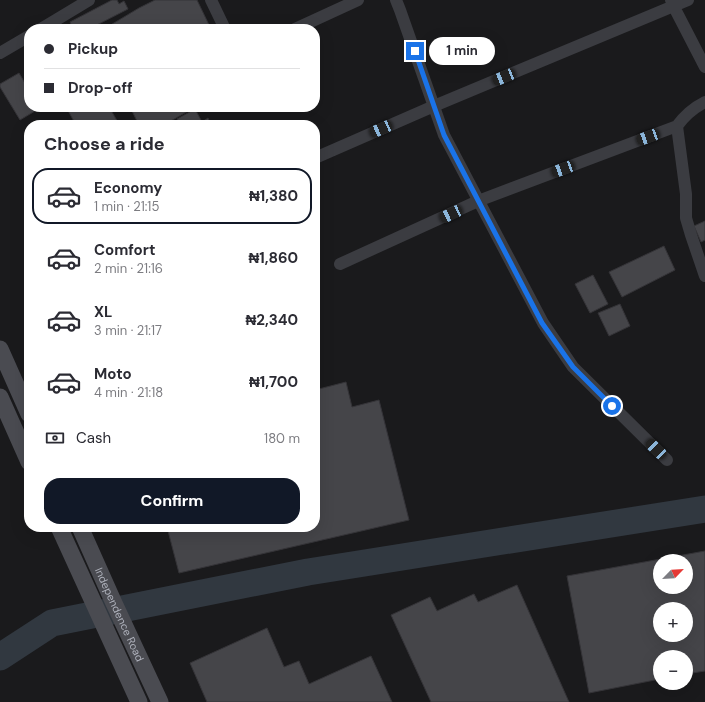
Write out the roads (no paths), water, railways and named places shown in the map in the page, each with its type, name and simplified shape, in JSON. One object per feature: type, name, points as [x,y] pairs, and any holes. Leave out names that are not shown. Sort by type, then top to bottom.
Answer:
[{"type":"main road","points":[[0,349],[24,403]]},
{"type":"main road","points":[[0,398],[24,451]]},
{"type":"main road","name":"Independence Road","points":[[61,532],[139,702]]},
{"type":"main road","name":"Independence Road","points":[[82,532],[160,702]]},
{"type":"street","points":[[49,24],[89,0]]},
{"type":"street","points":[[211,0],[223,24]]},
{"type":"street","points":[[306,24],[358,0]]},
{"type":"street","points":[[396,0],[444,135],[542,323],[573,367],[668,460]]},
{"type":"street","points":[[320,156],[672,3],[688,0]]},
{"type":"street","points":[[672,3],[705,67]]},
{"type":"street","points":[[0,54],[24,39]]},
{"type":"street","points":[[340,264],[478,201],[676,126],[685,116],[705,102]]},
{"type":"street","points":[[676,126],[686,194],[686,218],[690,235],[705,276]]},
{"type":"waterway","points":[[0,657],[52,623],[308,572],[705,509]]}]
